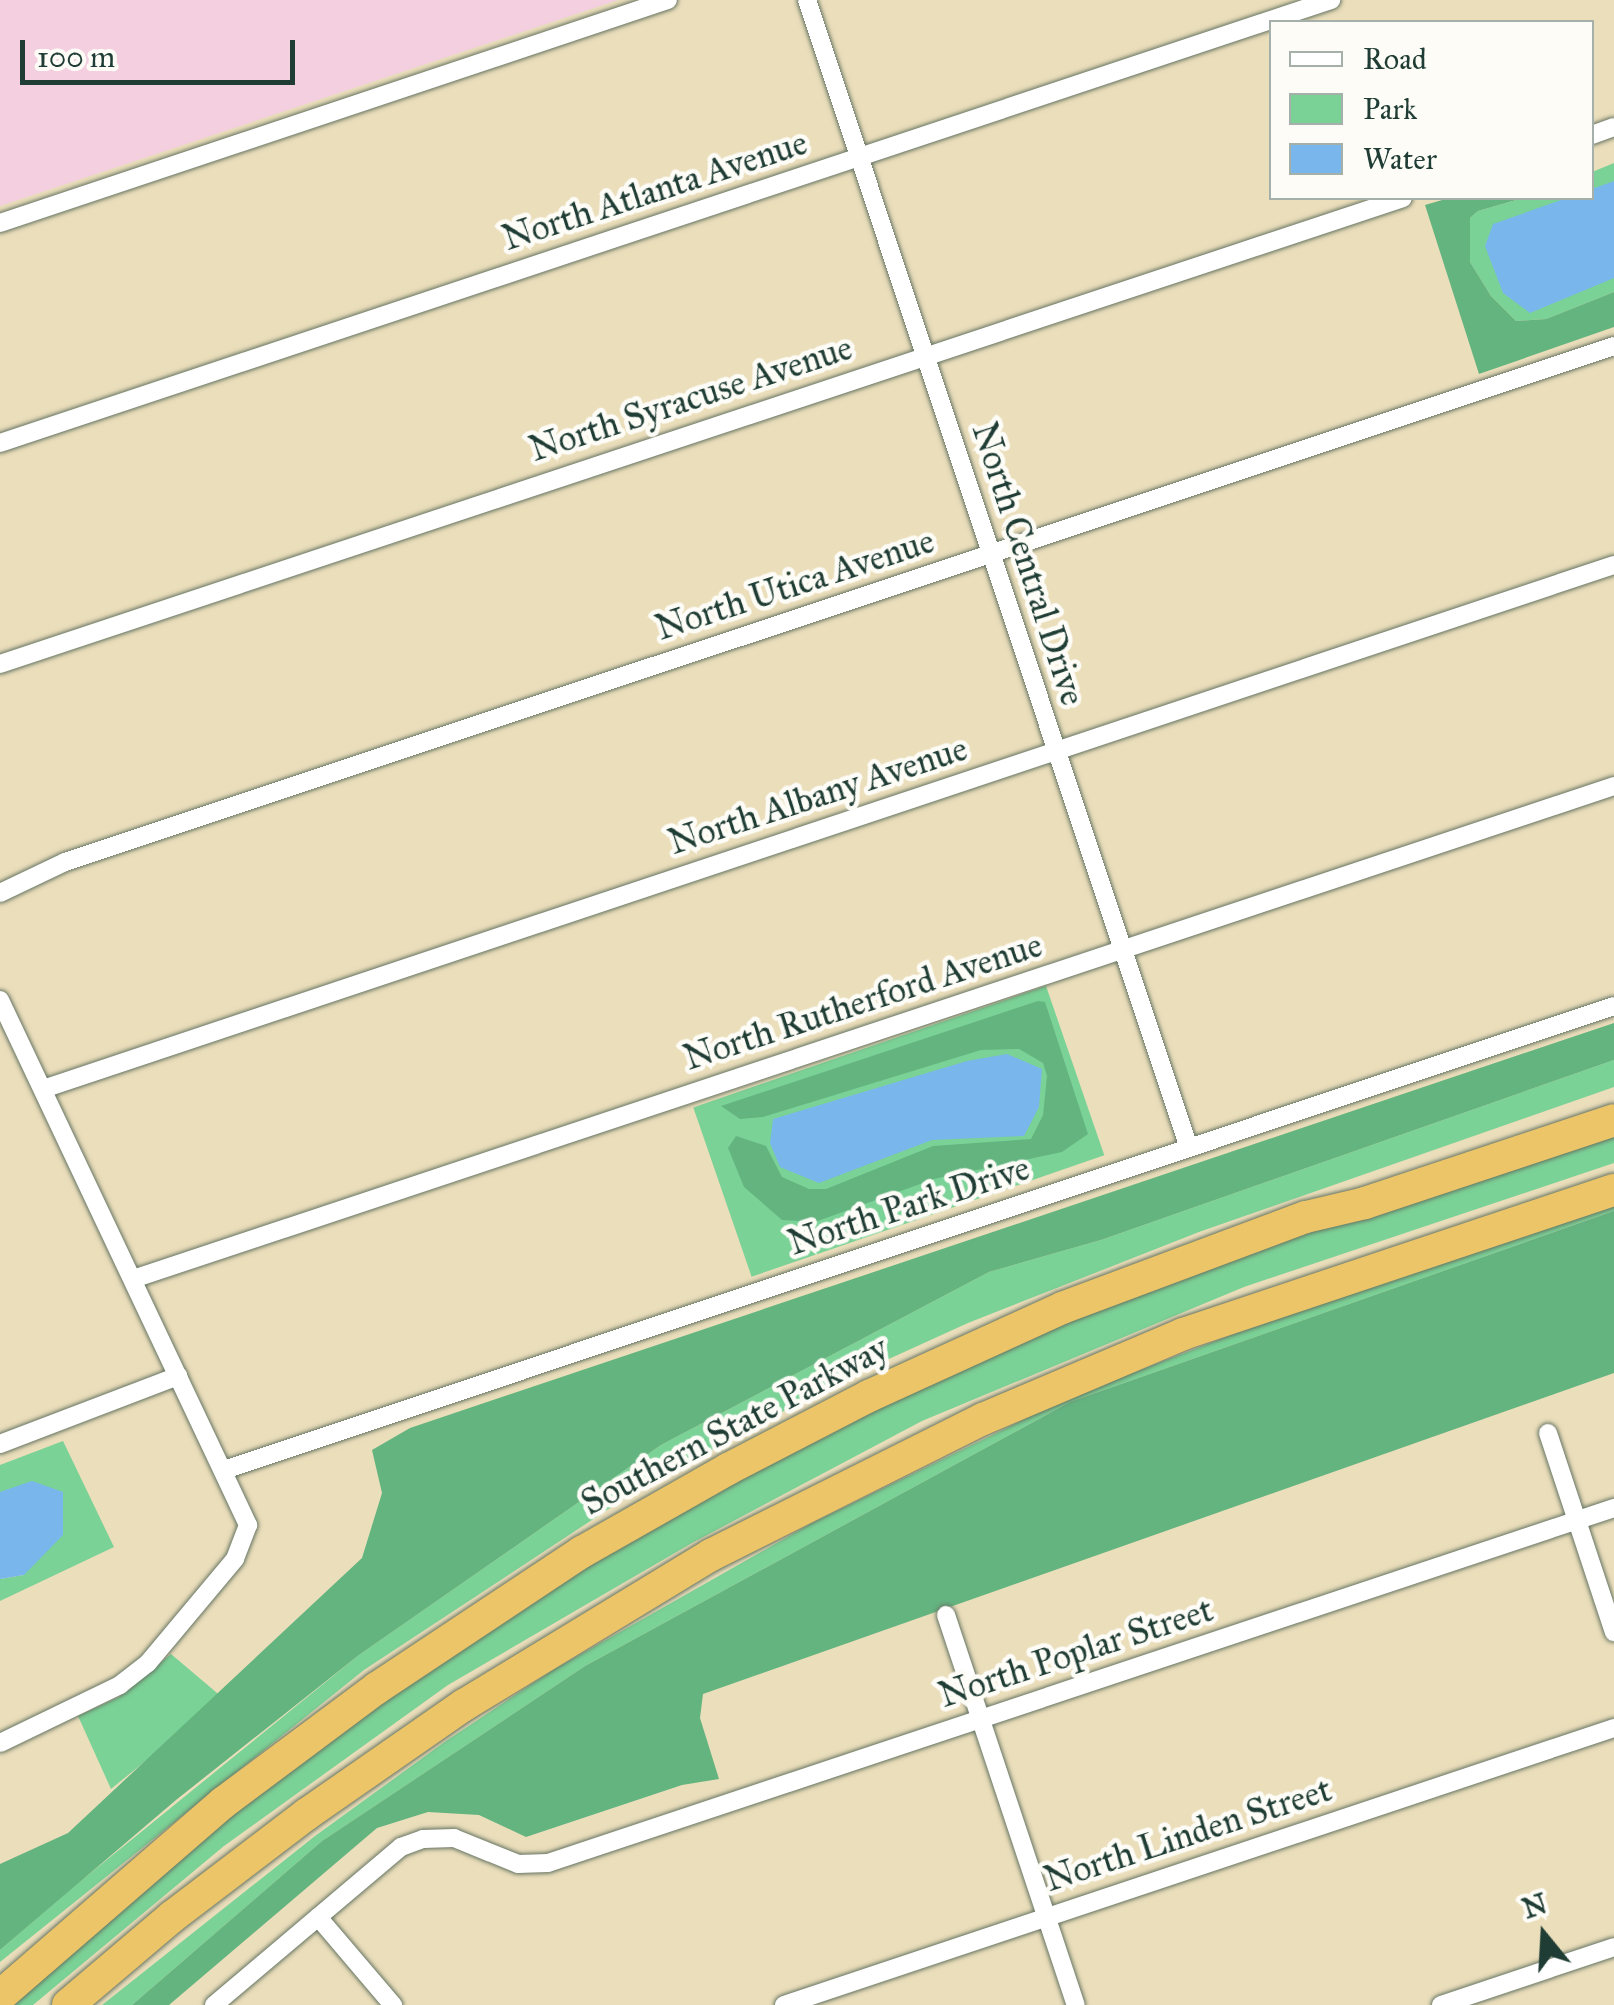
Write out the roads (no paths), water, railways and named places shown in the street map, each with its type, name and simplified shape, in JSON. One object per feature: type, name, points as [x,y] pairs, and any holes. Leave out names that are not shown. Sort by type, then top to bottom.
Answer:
[{"type":"highway","name":"Southern State Parkway","points":[[0,1996],[209,1814],[376,1688],[582,1552],[728,1469],[898,1383],[1062,1308],[1306,1218],[1365,1203],[1614,1120]]},
{"type":"highway","points":[[68,2005],[174,1916],[306,1814],[464,1704],[711,1555],[983,1418],[1183,1334],[1614,1190]]},
{"type":"street","points":[[0,223],[668,0]]},
{"type":"street","name":"North Central Drive","points":[[807,0],[1189,1148]]},
{"type":"street","name":"North Atlanta Avenue","points":[[1271,20],[1331,0]]},
{"type":"street","name":"North Atlanta Avenue","points":[[0,443],[1269,21]]},
{"type":"street","name":"North Syracuse Avenue","points":[[0,664],[1397,200]]},
{"type":"street","name":"North Utica Avenue","points":[[0,893],[84,856],[1614,346]]},
{"type":"street","name":"North Albany Avenue","points":[[42,1089],[1614,565]]},
{"type":"street","name":"North Rutherford Avenue","points":[[133,1279],[1614,786]]},
{"type":"street","points":[[0,1000],[248,1526],[235,1559],[165,1646],[120,1685],[0,1743]]},
{"type":"street","name":"North Park Drive","points":[[224,1470],[1614,1006]]},
{"type":"street","points":[[0,1444],[178,1376]]},
{"type":"street","points":[[1548,1432],[1614,1632]]},
{"type":"street","name":"North Poplar Street","points":[[214,2005],[381,1860],[423,1840],[454,1838],[526,1865],[558,1859],[1614,1508]]},
{"type":"street","points":[[946,1615],[1076,2005]]},
{"type":"street","name":"North Linden Street","points":[[784,2005],[1614,1728]]},
{"type":"street","points":[[318,1916],[393,2005]]},
{"type":"street","points":[[1441,2005],[1614,1947]]},
{"type":"water","points":[[1614,181],[1614,278],[1530,313],[1503,293],[1485,246],[1493,224],[1561,200],[1594,200],[1594,188]]},
{"type":"water","points":[[1007,1054],[1042,1069],[1039,1107],[1024,1136],[932,1140],[819,1183],[780,1167],[770,1143],[773,1119],[967,1061]]},
{"type":"water","points":[[32,1481],[63,1492],[63,1535],[24,1575],[0,1579],[0,1492]]}]
